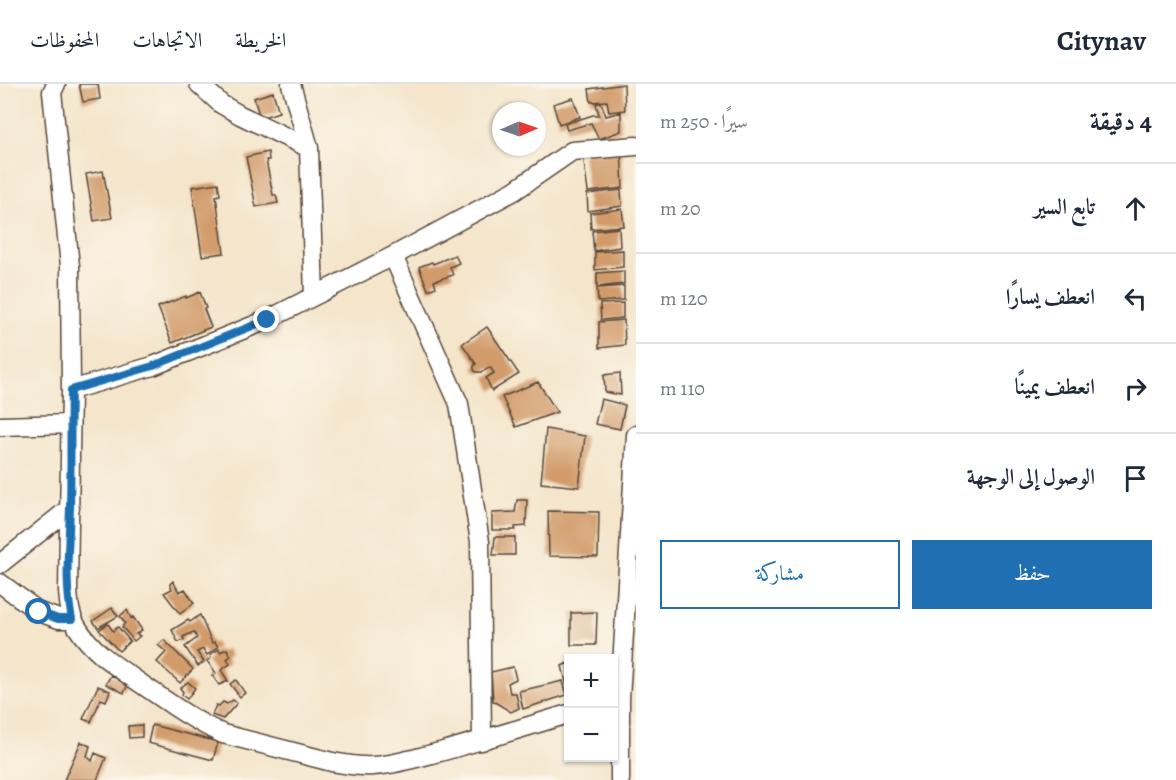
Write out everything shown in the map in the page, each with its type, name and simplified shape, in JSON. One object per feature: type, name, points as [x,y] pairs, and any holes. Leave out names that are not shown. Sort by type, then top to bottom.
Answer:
[{"type":"street","points":[[56,84],[52,92],[70,266],[68,591],[72,619],[86,639],[107,660],[184,714],[223,734],[332,762],[362,766],[393,764],[482,741],[564,715]]},
{"type":"street","points":[[199,84],[221,104],[309,148]]},
{"type":"street","points":[[291,84],[309,148],[314,296]]},
{"type":"street","points":[[71,390],[173,359],[267,320],[514,191],[572,152],[636,146]]},
{"type":"street","points":[[393,256],[459,404],[480,542],[482,741]]},
{"type":"street","points":[[0,426],[70,424]]},
{"type":"street","points":[[618,686],[636,435]]},
{"type":"street","points":[[0,564],[70,508]]},
{"type":"street","points":[[0,583],[39,612],[58,619],[72,619]]},
{"type":"street","points":[[617,708],[620,780]]},
{"type":"building","points":[[79,84],[98,84],[100,99],[83,102]]},
{"type":"building","points":[[624,84],[625,110],[609,112],[607,101],[591,102],[589,89]]},
{"type":"building","points":[[273,92],[279,112],[260,118],[254,98]]},
{"type":"building","points":[[573,98],[580,117],[559,124],[553,104]]},
{"type":"building","points":[[601,102],[606,116],[621,112],[621,131],[599,139],[591,123],[567,130],[565,124],[599,115],[596,104]]},
{"type":"building","points":[[621,151],[623,188],[588,192],[583,154]]},
{"type":"building","points":[[268,152],[269,160],[266,160],[273,195],[276,195],[278,203],[256,207],[246,157]]},
{"type":"building","points":[[103,171],[112,218],[94,221],[86,174]]},
{"type":"building","points":[[218,183],[220,195],[216,196],[224,253],[202,256],[192,187]]},
{"type":"building","points":[[621,190],[622,206],[588,211],[587,194]]},
{"type":"building","points":[[622,209],[624,226],[591,229],[590,213]]},
{"type":"building","points":[[619,228],[620,247],[594,251],[592,231]]},
{"type":"building","points":[[623,250],[623,267],[595,270],[595,252]]},
{"type":"building","points":[[455,255],[459,263],[450,267],[453,275],[434,281],[436,287],[428,290],[419,267]]},
{"type":"building","points":[[624,271],[624,284],[597,287],[597,273]]},
{"type":"building","points":[[624,286],[624,300],[598,302],[597,288]]},
{"type":"building","points":[[200,292],[211,327],[172,343],[158,307]]},
{"type":"building","points":[[623,303],[623,318],[601,320],[600,304]]},
{"type":"building","points":[[624,320],[625,345],[599,348],[599,322]]},
{"type":"building","points":[[487,327],[519,374],[492,391],[486,378],[494,373],[490,367],[482,372],[476,372],[474,366],[476,364],[462,344]]},
{"type":"building","points":[[620,373],[621,395],[605,392],[604,375]]},
{"type":"building","points":[[538,382],[557,412],[516,427],[502,397]]},
{"type":"building","points":[[601,399],[625,405],[620,429],[595,424]]},
{"type":"building","points":[[546,429],[585,436],[579,487],[541,483]]},
{"type":"building","points":[[517,500],[527,500],[526,526],[515,527],[515,530],[492,530],[492,513],[515,512]]},
{"type":"building","points":[[548,511],[599,512],[598,557],[549,556]]},
{"type":"building","points":[[495,537],[515,537],[515,555],[493,555]]},
{"type":"building","points":[[173,581],[179,592],[185,589],[194,603],[180,614],[164,593],[172,589],[170,584]]},
{"type":"building","points":[[112,608],[118,616],[98,628],[93,621]]},
{"type":"building","points":[[127,610],[142,630],[136,634],[140,636],[134,641],[122,627],[125,623],[120,616]]},
{"type":"building","points":[[597,612],[596,645],[571,645],[571,613]]},
{"type":"building","points":[[200,615],[212,643],[215,642],[218,647],[207,655],[203,649],[197,652],[204,662],[198,666],[185,647],[197,638],[194,632],[178,642],[172,630]]},
{"type":"building","points":[[108,624],[113,631],[118,627],[130,641],[119,651],[99,630]]},
{"type":"building","points":[[164,640],[193,669],[180,683],[157,662],[166,652],[158,645]]},
{"type":"building","points":[[219,649],[220,652],[227,649],[231,656],[227,659],[230,664],[221,670],[228,681],[219,685],[212,675],[216,673],[207,661],[211,658],[210,655]]},
{"type":"building","points":[[513,667],[516,679],[508,683],[510,693],[516,693],[519,708],[511,712],[493,701],[491,672]]},
{"type":"building","points":[[111,675],[128,684],[124,693],[106,684]]},
{"type":"building","points":[[236,680],[245,693],[240,697],[230,684]]},
{"type":"building","points":[[563,681],[564,684],[564,696],[523,709],[519,691]]},
{"type":"building","points":[[188,682],[195,688],[187,699],[182,695],[180,688]]},
{"type":"building","points":[[98,686],[110,691],[106,701],[101,699],[91,722],[83,719]]},
{"type":"building","points":[[233,700],[237,703],[223,719],[212,715],[216,705],[219,706],[223,702],[227,704]]},
{"type":"building","points":[[142,725],[142,737],[129,738],[128,726]]},
{"type":"building","points":[[152,725],[218,742],[213,760],[148,743]]},
{"type":"building","points":[[81,742],[90,746],[87,756],[92,761],[95,753],[106,758],[97,780],[64,780]]},
{"type":"route","points":[[39,612],[58,619],[72,619],[67,573],[71,390],[153,366],[267,320]]}]
